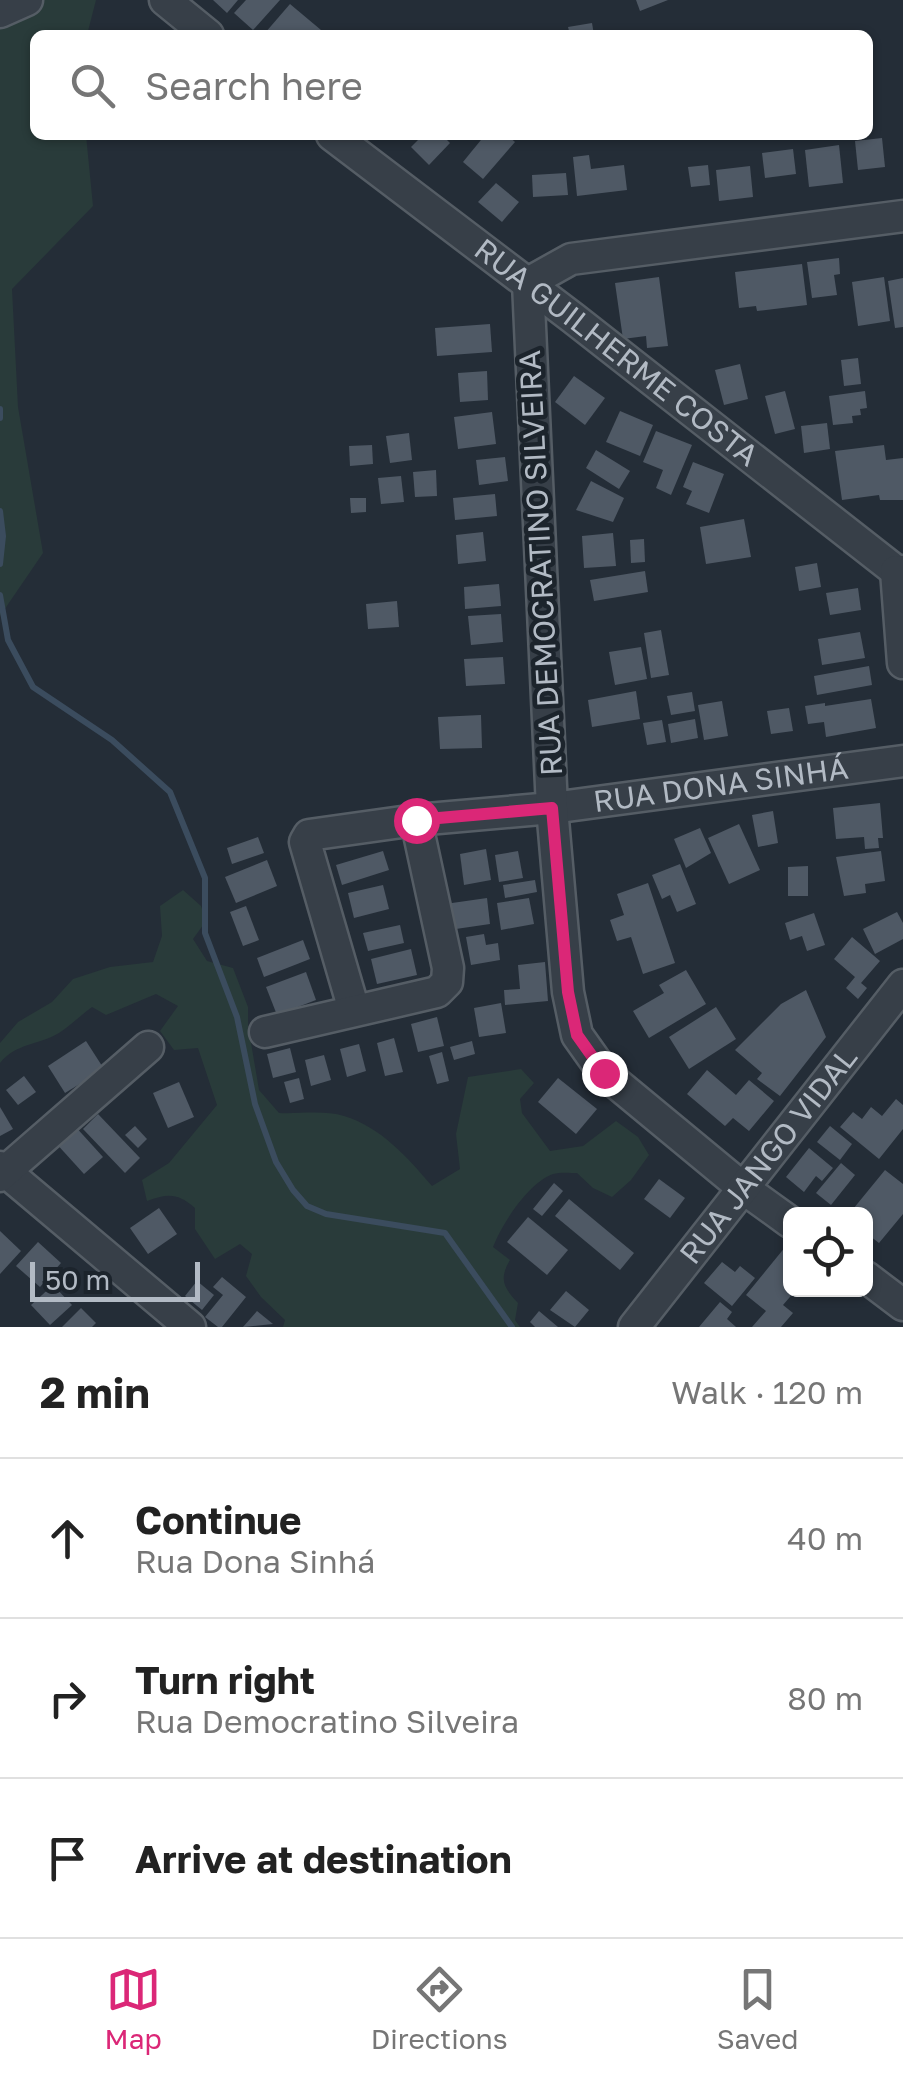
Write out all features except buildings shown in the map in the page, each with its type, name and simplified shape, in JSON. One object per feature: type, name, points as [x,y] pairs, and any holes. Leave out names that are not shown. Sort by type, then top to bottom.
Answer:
[{"type":"street","points":[[0,12],[27,0]]},
{"type":"street","points":[[165,0],[202,30]]},
{"type":"street","name":"RUA GUILHERME COSTA","points":[[339,140],[899,571],[903,663]]},
{"type":"street","points":[[528,283],[571,259],[903,216]]},
{"type":"street","name":"RUA DEMOCRATINO SILVEIRA","points":[[528,283],[552,808],[568,992],[577,1035],[604,1073],[783,1217]]},
{"type":"street","name":"RUA DONA SINHÁ","points":[[354,1010],[305,842],[309,835],[416,820],[552,808],[903,760]]},
{"type":"street","points":[[265,1032],[437,992],[447,982],[448,968],[416,820]]},
{"type":"street","name":"RUA JANGO VIDAL","points":[[634,1327],[903,985]]},
{"type":"street","points":[[148,1047],[2,1171],[190,1327]]},
{"type":"street","points":[[873,1283],[903,1305]]},
{"type":"shaded area","points":[[0,0],[96,0],[88,30],[30,30],[30,140],[86,140],[93,206],[12,289],[18,407],[43,553],[0,616]]},
{"type":"shaded area","points":[[183,890],[201,906],[206,921],[193,939],[207,961],[233,968],[248,1007],[259,1090],[279,1113],[329,1113],[357,1121],[393,1145],[432,1186],[460,1169],[456,1134],[468,1077],[521,1069],[534,1083],[520,1099],[522,1113],[550,1151],[583,1146],[616,1121],[638,1137],[649,1155],[631,1180],[612,1197],[593,1188],[577,1173],[556,1173],[534,1186],[509,1216],[493,1247],[510,1260],[504,1283],[518,1303],[515,1320],[520,1327],[283,1327],[285,1320],[246,1276],[252,1254],[240,1244],[215,1259],[195,1229],[195,1208],[172,1196],[147,1201],[142,1180],[169,1163],[217,1105],[198,1048],[174,1050],[160,1031],[178,1006],[156,994],[106,1015],[92,1007],[59,1033],[20,1048],[0,1063],[0,1043],[18,1022],[52,1002],[73,979],[110,967],[153,962],[162,936],[160,906]]},
{"type":"waterway","points":[[0,409],[0,418]]},
{"type":"waterway","points":[[0,511],[0,564]]},
{"type":"waterway","points":[[0,595],[8,640],[33,687],[112,740],[170,792],[205,878],[205,933],[237,1017],[255,1104],[276,1162],[293,1190],[307,1206],[326,1214],[445,1233],[512,1327]]},
{"type":"route","points":[[416,820],[552,808],[568,992],[577,1035],[604,1073]]}]
